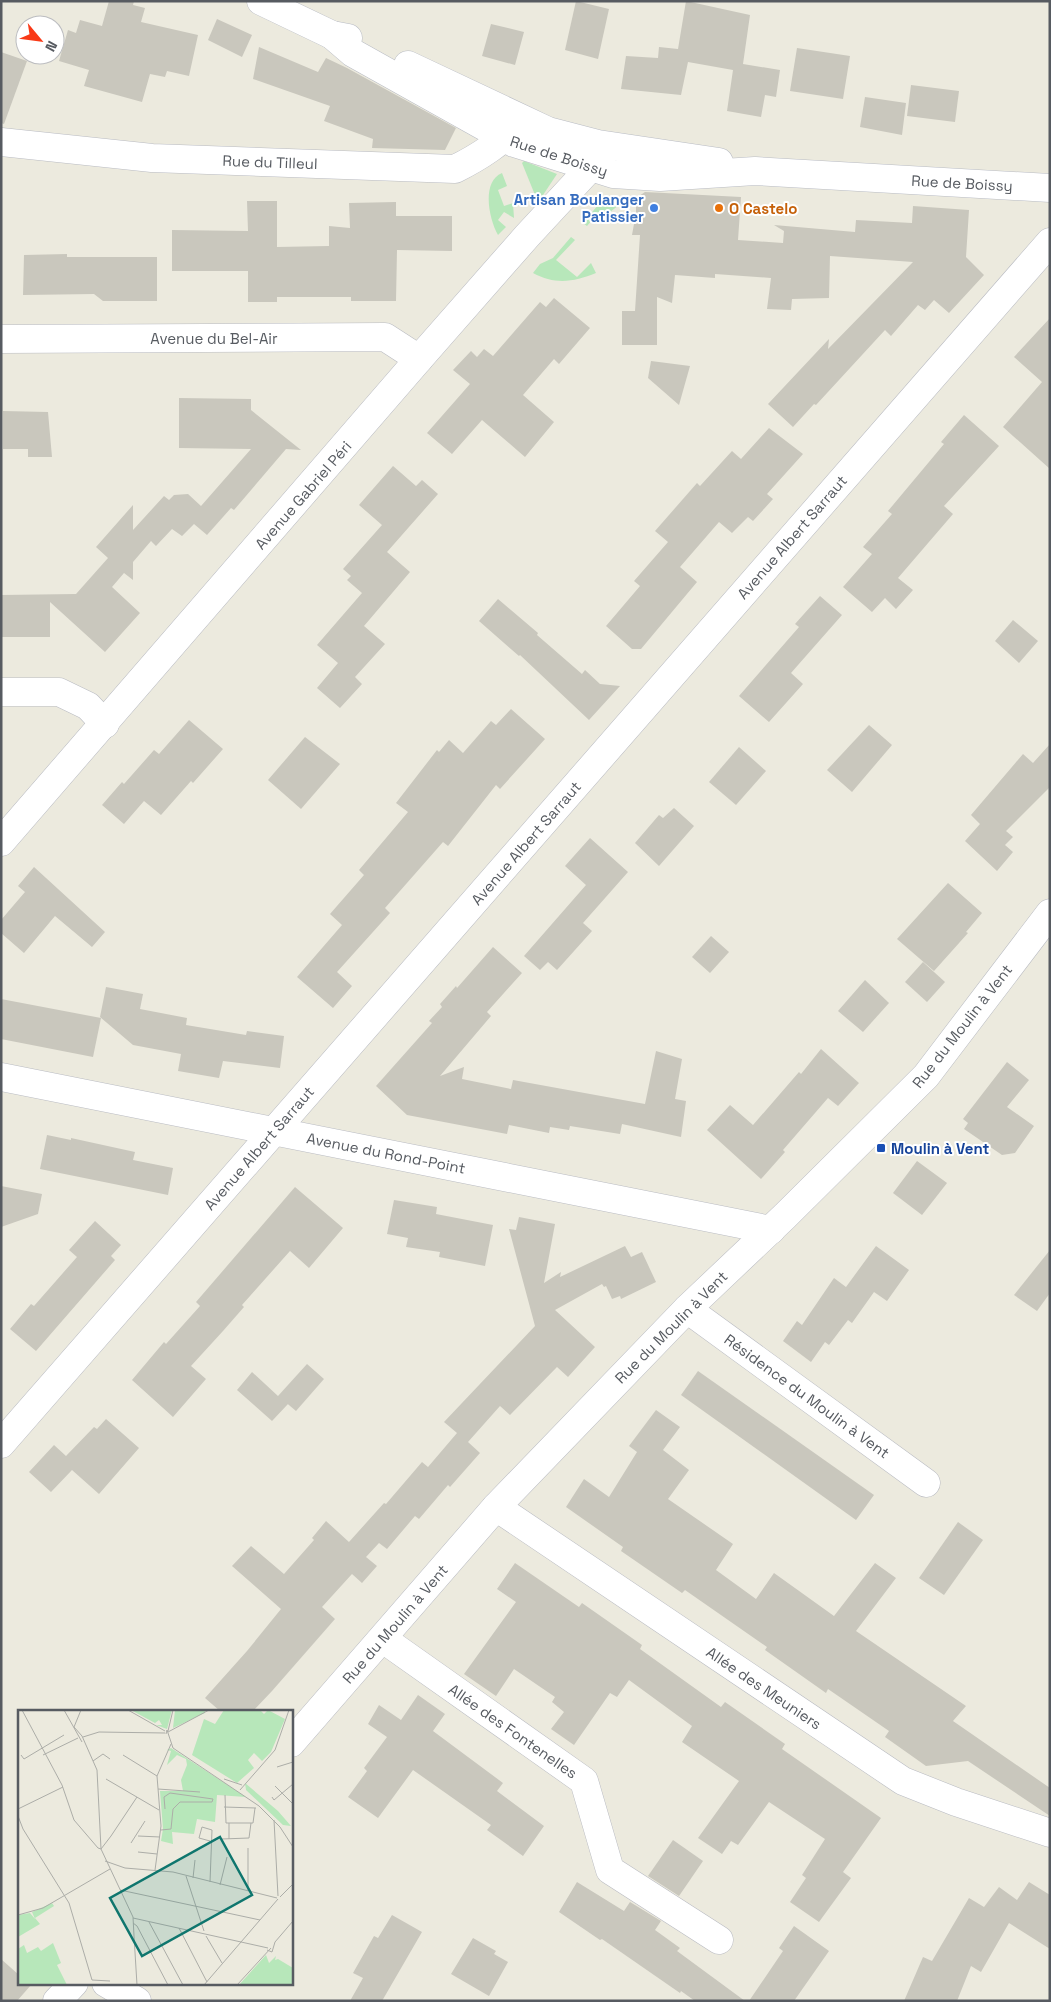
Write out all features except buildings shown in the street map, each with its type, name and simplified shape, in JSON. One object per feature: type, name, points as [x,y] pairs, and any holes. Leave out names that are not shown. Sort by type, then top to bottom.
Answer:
[{"type":"street","name":"Rue de Boissy","points":[[261,1],[332,35],[359,41],[514,129],[548,131],[594,156],[612,174],[660,177],[755,171],[1050,188]]},
{"type":"street","name":"Rue du Tilleul","points":[[1,142],[152,158],[455,169],[480,156],[514,129]]},
{"type":"street","name":"Avenue Gabriel Péri","points":[[1,842],[527,236],[594,156]]},
{"type":"street","name":"Avenue Albert Sarraut","points":[[1,1444],[1050,242]]},
{"type":"street","name":"Avenue du Bel-Air","points":[[1,339],[385,337],[420,359]]},
{"type":"street","points":[[1,692],[59,692],[88,706],[105,724]]},
{"type":"street","name":"Rue du Moulin à Vent","points":[[292,1742],[496,1507],[688,1309],[926,1076],[1050,912]]},
{"type":"street","name":"Avenue du Rond-Point","points":[[1,1077],[770,1230]]},
{"type":"street","name":"Résidence du Moulin à Vent","points":[[688,1309],[926,1483]]},
{"type":"street","name":"Allée des Meuniers","points":[[496,1507],[904,1781],[956,1802],[1050,1833]]},
{"type":"street","name":"Allée des Fontenelles","points":[[383,1639],[584,1780],[610,1870],[719,1940]]},
{"type":"street","points":[[57,2001],[73,1984]]},
{"type":"street","points":[[108,1984],[137,2001]]},
{"type":"green space","points":[[524,161],[557,174],[541,198],[535,195],[522,163]]},
{"type":"green space","points":[[502,173],[507,186],[498,190],[504,206],[513,203],[514,218],[504,212],[498,220],[506,227],[498,235],[490,211],[489,192],[495,178]]},
{"type":"green space","points":[[604,198],[627,199],[606,215],[600,211],[587,226],[583,223]]},
{"type":"green space","points":[[571,237],[575,240],[556,260],[577,277],[591,263],[596,273],[572,280],[557,281],[533,273],[540,264],[553,258]]},
{"type":"place","name":"Artisan Boulanger Patissier","points":[[654,208]]},
{"type":"place","name":"O Castelo","points":[[719,208]]},
{"type":"place","name":"Moulin à Vent","points":[[881,1148]]}]
